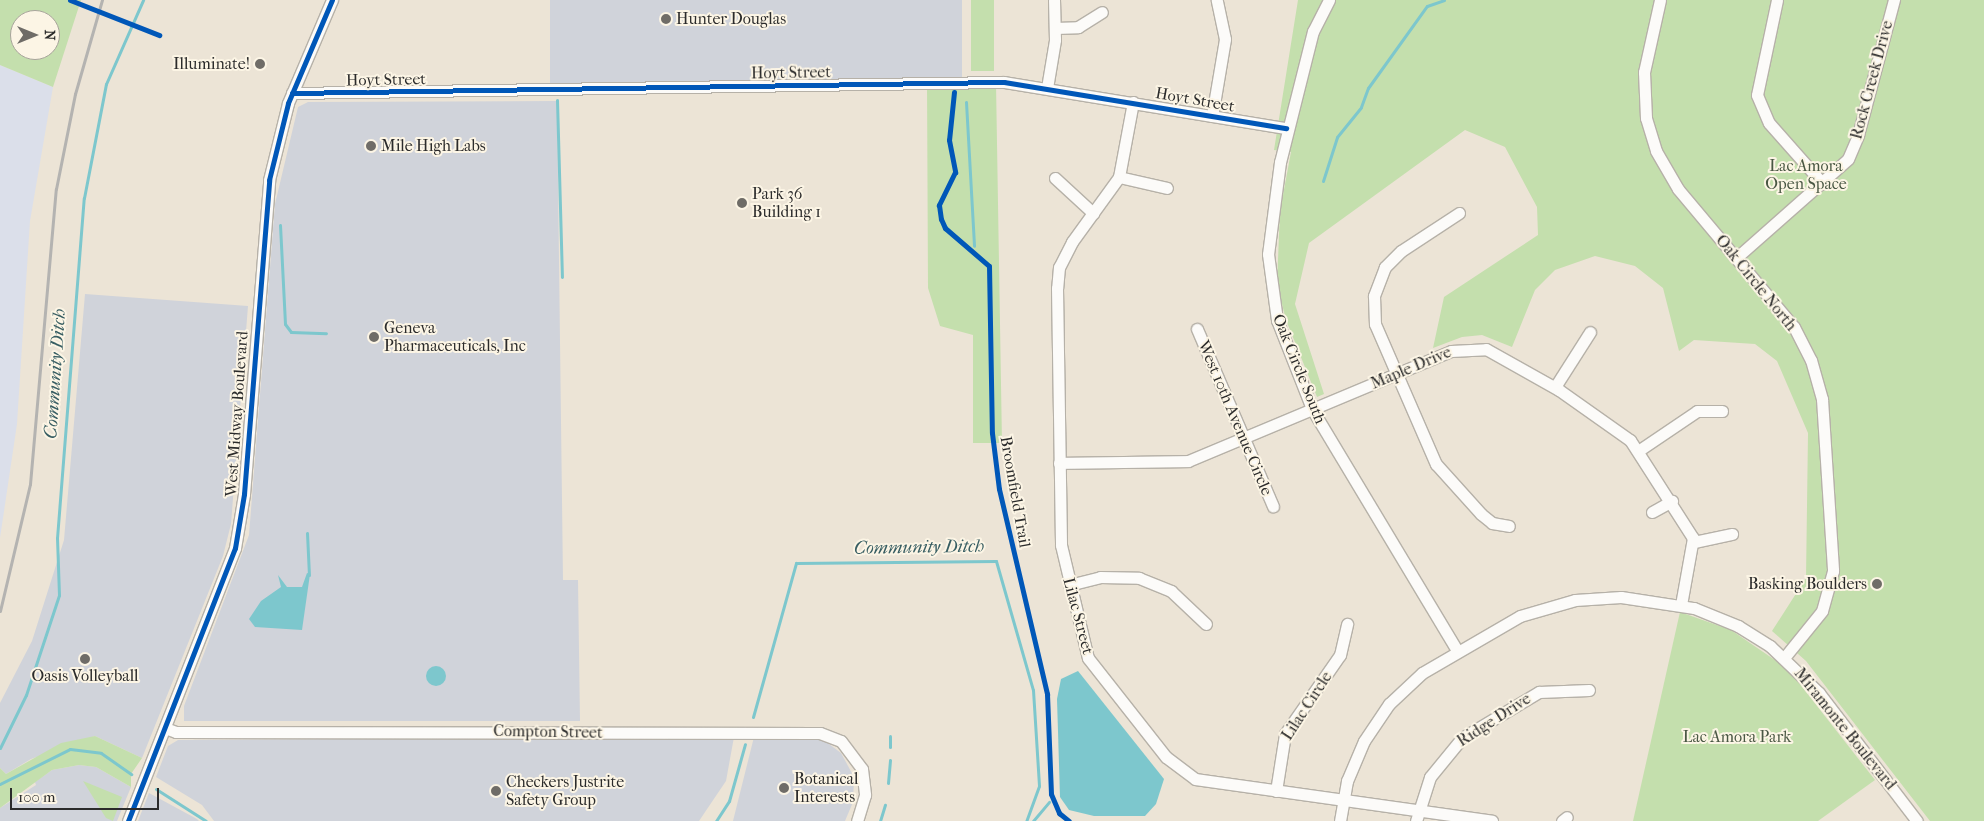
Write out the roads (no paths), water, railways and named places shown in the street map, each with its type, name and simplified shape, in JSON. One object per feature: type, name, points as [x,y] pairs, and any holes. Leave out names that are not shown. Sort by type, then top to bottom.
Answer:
[{"type":"street","name":"West Midway Boulevard","points":[[128,821],[232,558],[241,525],[265,203],[292,93],[332,0]]},
{"type":"street","points":[[1047,88],[1055,28],[1054,0]]},
{"type":"street","points":[[1212,116],[1225,39],[1218,0]]},
{"type":"street","name":"Oak Circle South","points":[[1329,0],[1313,31],[1286,128],[1270,225],[1269,283],[1276,320],[1312,410],[1457,650]]},
{"type":"street","name":"Oak Circle North","points":[[1660,0],[1644,72],[1649,128],[1674,183],[1805,346],[1818,378],[1825,418],[1834,551],[1831,584],[1812,626],[1784,658]]},
{"type":"street","points":[[1777,0],[1759,68],[1757,95],[1769,122],[1823,184]]},
{"type":"street","name":"Rock Creek Drive","points":[[1736,258],[1823,184],[1853,148],[1894,0]]},
{"type":"street","points":[[1055,28],[1078,27],[1102,12]]},
{"type":"street","name":"Hoyt Street","points":[[292,93],[1004,82],[1286,128]]},
{"type":"street","name":"Lilac Street","points":[[1133,102],[1119,177],[1093,213],[1060,267],[1061,545],[1069,585],[1088,658],[1166,757],[1195,779],[1344,799],[1417,817],[1492,821]]},
{"type":"street","points":[[1119,177],[1167,188]]},
{"type":"street","points":[[1055,178],[1093,213]]},
{"type":"street","points":[[1459,213],[1401,251],[1378,280],[1373,304],[1375,324],[1396,374],[1444,474],[1492,523],[1509,526]]},
{"type":"street","name":"West 10th Avenue Circle","points":[[1197,329],[1273,506]]},
{"type":"street","points":[[1555,387],[1590,332]]},
{"type":"street","name":"Maple Drive","points":[[1060,463],[1188,461],[1451,351],[1474,347],[1499,353],[1618,428],[1638,451],[1672,500],[1694,542]]},
{"type":"street","points":[[1638,451],[1697,411],[1722,411]]},
{"type":"street","points":[[1652,512],[1672,500]]},
{"type":"street","points":[[1682,605],[1694,542],[1732,534]]},
{"type":"street","points":[[1069,585],[1100,578],[1139,578],[1171,591],[1206,624]]},
{"type":"street","name":"Miramonte Boulevard","points":[[1340,821],[1356,757],[1380,714],[1406,686],[1457,650],[1520,616],[1575,600],[1621,597],[1682,605],[1738,626],[1784,658],[1819,693],[1917,821]]},
{"type":"street","name":"Lilac Circle","points":[[1276,791],[1285,734],[1340,655],[1347,624]]},
{"type":"street","name":"Ridge Drive","points":[[1417,817],[1436,767],[1472,731],[1539,692],[1589,690]]},
{"type":"street","name":"Compton Street","points":[[165,728],[176,732],[820,733],[841,741],[859,762],[866,786],[857,821]]},
{"type":"water","points":[[307,573],[310,574],[302,630],[255,627],[249,619],[261,601],[281,587],[278,575],[287,587],[302,587]]},
{"type":"water","points":[[436,666],[443,669],[446,676],[443,683],[436,686],[429,683],[426,676],[429,669]]},
{"type":"water","points":[[1078,671],[1164,779],[1156,804],[1145,816],[1094,816],[1069,810],[1060,797],[1057,699],[1061,679]]},
{"type":"waterway","name":"Community Ditch","points":[[0,748],[26,695],[59,595],[57,538],[84,198],[106,84],[143,0]]},
{"type":"waterway","points":[[1323,181],[1337,137],[1361,107],[1368,88],[1427,6],[1444,0]]},
{"type":"waterway","points":[[557,100],[562,277]]},
{"type":"waterway","points":[[966,102],[974,246]]},
{"type":"waterway","points":[[280,225],[285,324],[291,332],[326,333]]},
{"type":"waterway","points":[[307,533],[309,575]]},
{"type":"waterway","name":"Community Ditch","points":[[753,717],[796,563],[996,561],[1033,690],[1039,786],[1026,821]]},
{"type":"waterway","points":[[890,736],[890,747]]},
{"type":"waterway","name":"Community Ditch","points":[[716,821],[729,801],[745,744]]},
{"type":"waterway","name":"Community Ditch","points":[[0,784],[70,749],[101,753],[131,774]]},
{"type":"waterway","points":[[888,783],[890,760]]},
{"type":"waterway","name":"Community Ditch","points":[[156,789],[206,821]]},
{"type":"waterway","points":[[1033,821],[1049,802]]},
{"type":"waterway","points":[[880,821],[885,805]]},
{"type":"railway","points":[[0,611],[30,484],[56,189],[75,94],[102,0]]},
{"type":"place","name":"Hunter Douglas","points":[[666,19]]},
{"type":"place","name":"Illuminate!","points":[[260,64]]},
{"type":"place","name":"Mile High Labs","points":[[371,146]]},
{"type":"place","name":"Park 36 Building 1","points":[[742,203]]},
{"type":"place","name":"Geneva Pharmaceuticals, Inc","points":[[374,337]]},
{"type":"place","name":"Basking Boulders","points":[[1877,584]]},
{"type":"place","name":"Oasis Volleyball","points":[[85,659]]},
{"type":"place","name":"Botanical Interests","points":[[784,788]]},
{"type":"place","name":"Checkers Justrite Safety Group","points":[[496,791]]},
{"type":"park label","name":"Lac Amora Open Space","points":[[1806,175]]},
{"type":"park label","name":"Lac Amora Park","points":[[1737,737]]}]
